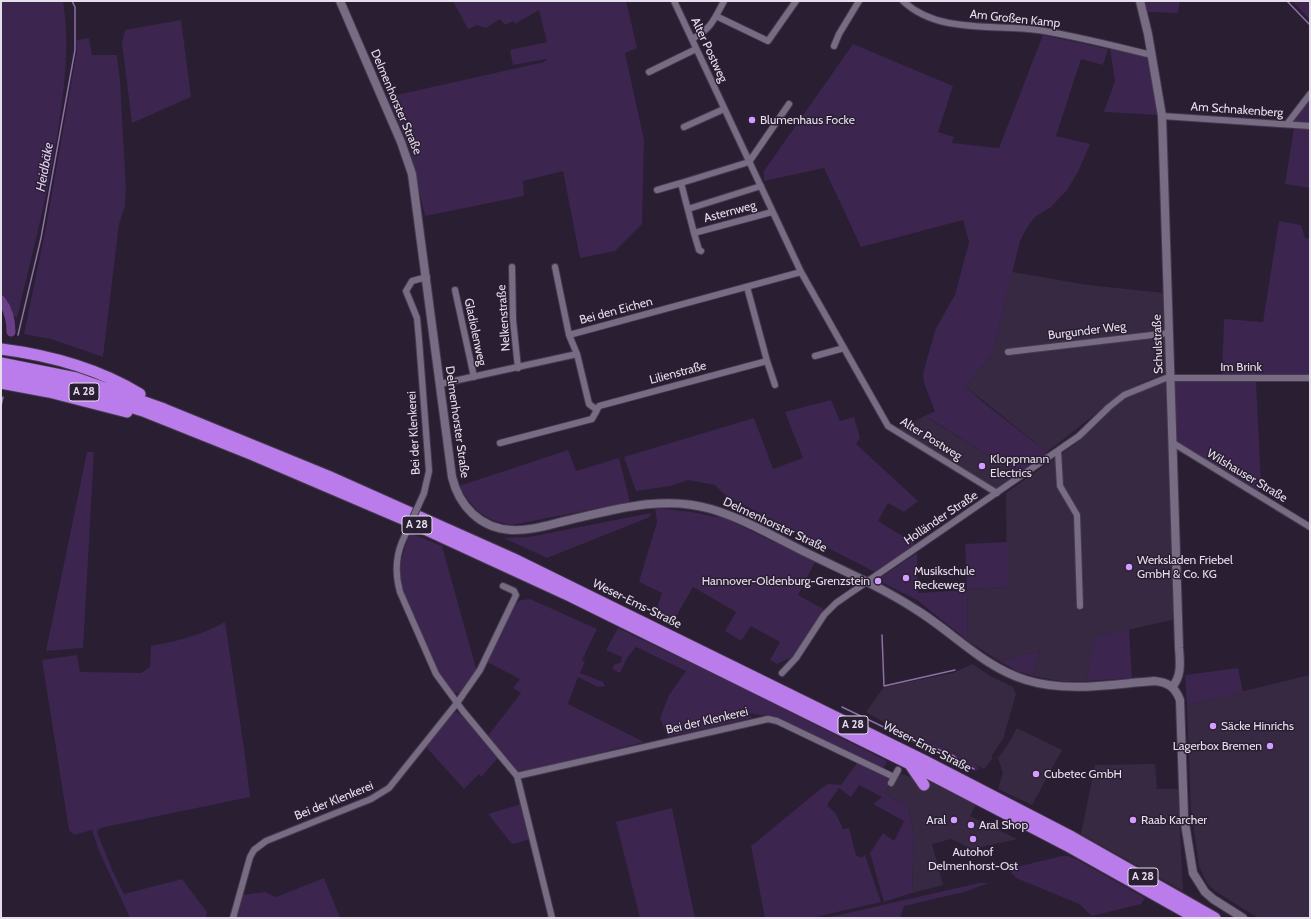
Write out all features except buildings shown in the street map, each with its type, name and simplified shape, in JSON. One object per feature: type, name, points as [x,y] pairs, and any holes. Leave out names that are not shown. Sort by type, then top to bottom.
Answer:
[{"type":"highway","points":[[4,349],[58,361],[107,377],[129,388],[165,414]]},
{"type":"highway","name":"A 28","points":[[1,363],[76,378],[165,414],[330,487],[512,564]]},
{"type":"highway","name":"A 28","points":[[1,373],[71,388],[165,414]]},
{"type":"highway","points":[[1,383],[165,414]]},
{"type":"highway","name":"Weser-Ems-Straße","points":[[512,564],[909,764],[1080,853],[1196,918]]},
{"type":"highway","name":"Weser-Ems-Straße","points":[[512,564],[926,760],[1072,837],[1215,918]]},
{"type":"highway","points":[[909,764],[924,785]]},
{"type":"highway","points":[[1061,852],[1080,853]]},
{"type":"street","name":"Delmenhorster Straße","points":[[340,1],[407,156],[416,194],[454,487],[466,508],[475,517],[500,529],[522,530],[647,505],[667,503],[698,506],[734,518],[867,582],[916,609],[990,664],[1006,673],[1044,685],[1073,687],[1154,680],[1165,682],[1172,687]]},
{"type":"street","name":"Alter Postweg","points":[[674,1],[801,272],[888,426],[997,493]]},
{"type":"street","points":[[692,39],[705,33],[711,27],[724,1]]},
{"type":"street","points":[[716,16],[768,41],[796,1]]},
{"type":"street","points":[[834,46],[839,34],[859,1]]},
{"type":"street","name":"Am Großen Kamp","points":[[903,1],[921,15],[941,21],[1038,30],[1152,55]]},
{"type":"street","name":"Schulstraße","points":[[1140,1],[1152,55],[1162,116],[1180,673],[1178,679],[1172,687]]},
{"type":"street","points":[[649,72],[696,49]]},
{"type":"street","points":[[1287,124],[1310,94]]},
{"type":"street","points":[[657,190],[749,162],[789,104]]},
{"type":"street","points":[[684,127],[724,109]]},
{"type":"street","name":"Am Schnakenberg","points":[[1162,116],[1310,126]]},
{"type":"street","name":"Asternweg","points":[[681,183],[694,233],[699,250],[701,251]]},
{"type":"street","points":[[688,209],[761,186]]},
{"type":"street","name":"Asternweg","points":[[694,233],[772,212]]},
{"type":"street","name":"Nelkenstraße","points":[[512,267],[512,320],[518,368]]},
{"type":"street","points":[[555,267],[569,335]]},
{"type":"street","name":"Bei den Eichen","points":[[577,354],[569,335],[801,272]]},
{"type":"street","name":"Bei der Klenkerei","points":[[427,276],[412,282],[407,286],[406,291],[417,318],[429,471],[424,493],[402,542],[396,566],[396,578],[400,592],[436,674],[457,703],[517,776],[552,918]]},
{"type":"street","points":[[747,287],[775,385]]},
{"type":"street","name":"Gladiolenweg","points":[[455,290],[474,377]]},
{"type":"street","name":"Burgunder Weg","points":[[1008,352],[1170,333]]},
{"type":"street","points":[[816,356],[844,348]]},
{"type":"street","points":[[440,384],[577,354],[589,404],[596,410]]},
{"type":"street","name":"Lilienstraße","points":[[500,443],[592,419],[599,406],[767,361]]},
{"type":"street","name":"Holländer Straße","points":[[782,673],[796,658],[829,609],[1079,436],[1109,407],[1124,395],[1166,378],[1171,378]]},
{"type":"street","name":"Im Brink","points":[[1171,378],[1310,378]]},
{"type":"street","name":"Wilshauser Straße","points":[[1173,443],[1310,527]]},
{"type":"street","points":[[1058,451],[1060,486],[1077,516],[1080,606]]},
{"type":"street","name":"Bei der Klenkerei","points":[[233,918],[250,857],[254,850],[266,841],[381,795],[389,788],[457,703],[480,670],[516,595],[514,591],[503,586]]},
{"type":"street","points":[[1172,687],[1180,700],[1184,817],[1193,873],[1205,892],[1243,918]]},
{"type":"street","name":"Bei der Klenkerei","points":[[517,776],[768,719],[778,721],[892,780],[898,770]]},
{"type":"shaded area","points":[[1,1],[63,1],[66,29],[63,96],[53,163],[17,318],[13,316],[1,295]]},
{"type":"shaded area","points":[[453,1],[626,1],[637,48],[625,53],[644,140],[642,224],[615,251],[580,258],[563,171],[523,181],[524,196],[425,216],[410,150],[388,97],[544,62],[547,59],[513,65],[510,50],[547,42],[539,10],[515,24],[513,21],[505,25],[500,19],[486,28],[477,25],[468,29]]},
{"type":"shaded area","points":[[1144,1],[1180,1],[1178,13],[1148,12]]},
{"type":"shaded area","points":[[1292,1],[1310,1],[1310,20]]},
{"type":"shaded area","points":[[181,20],[191,97],[132,123],[122,43],[125,30]]},
{"type":"shaded area","points":[[1043,35],[1108,49],[1103,65],[1081,59],[1056,136],[1090,144],[1078,172],[1067,190],[1051,207],[1035,217],[1026,229],[1020,241],[992,355],[965,386],[984,403],[1047,452],[1046,455],[1019,474],[925,416],[935,411],[924,383],[923,373],[936,328],[955,295],[969,242],[963,220],[861,247],[824,168],[764,181],[764,171],[853,44],[953,86],[938,132],[954,137],[952,143],[999,148]]},
{"type":"shaded area","points":[[89,38],[92,55],[117,55],[120,81],[126,189],[125,206],[119,224],[103,357],[51,339],[24,334],[46,227],[77,50],[76,40]]},
{"type":"shaded area","points":[[1110,48],[1150,56],[1158,115],[1104,112],[1115,81]]},
{"type":"shaded area","points":[[1310,96],[1310,123],[1290,122]]},
{"type":"shaded area","points":[[1294,128],[1310,128],[1310,188],[1285,184]]},
{"type":"shaded area","points":[[1279,221],[1301,225],[1305,238],[1310,239],[1310,375],[1222,374],[1224,319],[1263,322]]},
{"type":"shaded area","points":[[1012,272],[1088,285],[1164,293],[1166,373],[1122,393],[1047,452],[965,386],[992,355]]},
{"type":"shaded area","points":[[1174,380],[1256,382],[1261,485],[1258,491],[1177,443]]},
{"type":"shaded area","points":[[1168,381],[1176,619],[1096,637],[1086,681],[1060,681],[1033,676],[1040,651],[999,661],[968,641],[967,589],[1007,587],[1006,493],[1078,442],[1123,398]]},
{"type":"shaded area","points":[[831,400],[840,421],[854,417],[860,438],[856,444],[918,501],[904,512],[888,503],[878,521],[917,545],[875,572],[726,496],[715,485],[688,480],[670,486],[636,491],[624,457],[754,418],[773,469],[803,458],[785,412]]},
{"type":"shaded area","points":[[925,416],[1019,474],[997,490],[897,429]]},
{"type":"shaded area","points":[[568,450],[576,471],[619,458],[630,502],[512,525],[486,517],[480,513],[459,486]]},
{"type":"shaded area","points":[[87,452],[94,452],[83,648],[46,651]]},
{"type":"shaded area","points":[[655,508],[692,512],[727,519],[815,562],[798,595],[825,610],[796,655],[777,664],[770,660],[780,642],[751,626],[741,641],[725,631],[736,612],[693,587],[674,620],[656,611],[662,593],[639,582],[657,522]]},
{"type":"shaded area","points":[[651,513],[650,517],[547,558],[504,538],[529,537]]},
{"type":"shaded area","points":[[410,533],[442,546],[477,672],[459,693],[454,693],[439,676],[404,595],[400,570],[404,550]]},
{"type":"shaded area","points":[[1008,542],[1007,587],[967,589],[965,544]]},
{"type":"shaded area","points":[[917,553],[918,593],[967,590],[968,641],[917,600],[877,580]]},
{"type":"shaded area","points":[[530,599],[597,629],[582,660],[585,662],[580,673],[603,682],[605,686],[598,687],[578,677],[568,704],[644,742],[518,773],[487,737],[521,693],[513,688],[520,679],[487,662],[515,604],[521,600]]},
{"type":"shaded area","points":[[225,622],[250,797],[100,828],[97,832],[113,872],[124,894],[182,879],[207,912],[206,918],[130,918],[99,851],[92,830],[74,835],[69,830],[42,660],[77,655],[80,672],[141,673],[150,667],[151,646],[189,637],[207,631]]},
{"type":"shaded area","points":[[618,628],[735,684],[887,761],[883,769],[777,718],[749,713],[752,718],[668,737],[660,718],[669,695],[686,671],[636,647],[627,658],[620,673],[612,669],[614,665],[621,662],[622,657],[606,650]]},
{"type":"shaded area","points":[[1129,629],[1132,678],[1086,681],[1095,637]]},
{"type":"shaded area","points":[[1040,651],[1033,676],[1017,671],[999,661]]},
{"type":"shaded area","points":[[972,664],[992,677],[1013,687],[1016,694],[1003,739],[992,755],[992,759],[984,769],[933,742],[927,747],[866,712],[884,687],[953,673]]},
{"type":"shaded area","points":[[1238,668],[1243,692],[1187,705],[1185,675]]},
{"type":"shaded area","points":[[1310,675],[1310,918],[1258,918],[1215,891],[1207,883],[1199,866],[1191,809],[1187,705]]},
{"type":"shaded area","points":[[457,712],[470,723],[499,757],[481,777],[479,774],[464,789],[426,747],[452,714]]},
{"type":"shaded area","points":[[1017,728],[1062,750],[1032,805],[998,789],[1003,773],[998,758]]},
{"type":"shaded area","points":[[933,742],[975,764],[980,770],[974,769],[979,773],[928,748]]},
{"type":"shaded area","points":[[857,763],[891,779],[885,794],[908,805],[914,836],[912,893],[884,902],[870,853],[883,833],[894,841],[904,821],[873,804],[882,797],[859,785],[851,797],[839,788],[827,805],[836,814],[843,829],[849,828],[856,855],[861,858],[865,855],[881,902],[811,918],[765,918],[751,846],[823,787],[828,784],[841,785]]},
{"type":"shaded area","points":[[1155,764],[1157,789],[1178,789],[1183,891],[1081,834],[1095,765]]},
{"type":"shaded area","points":[[902,774],[927,783],[929,780],[976,804],[970,816],[1017,839],[972,849],[951,839],[932,844],[943,885],[912,893],[914,836],[908,805],[885,794],[891,779]]},
{"type":"shaded area","points":[[521,804],[530,839],[514,844],[511,843],[488,814]]},
{"type":"shaded area","points":[[672,808],[695,918],[640,918],[616,822]]},
{"type":"shaded area","points":[[1062,856],[1068,856],[1076,859],[1145,898],[1141,904],[1092,916],[1079,904],[1016,878],[1008,869]]},
{"type":"shaded area","points":[[324,878],[340,918],[235,918],[242,895],[265,892],[276,897]]},
{"type":"shaded area","points":[[979,883],[989,883],[964,892],[904,906],[900,918],[826,918]]},
{"type":"waterway","name":"Heidbäke","points":[[18,335],[41,238],[75,50],[75,7],[72,1]]},
{"type":"waterway","points":[[1287,1],[1310,25]]},
{"type":"waterway","points":[[1,300],[9,315],[11,332]]},
{"type":"waterway","name":"Heidbäke","points":[[1,406],[3,397]]},
{"type":"waterway","points":[[882,635],[884,686],[955,670]]},
{"type":"waterway","points":[[842,707],[921,745],[928,748],[930,746],[954,756],[960,762],[974,769]]},
{"type":"place","name":"Blumenhaus Focke","points":[[752,120]]},
{"type":"place","name":"Kloppmann Electrics","points":[[982,466]]},
{"type":"place","name":"Werksladen Friebel GmbH & Co. KG","points":[[1129,567]]},
{"type":"place","name":"Musikschule Reckeweg","points":[[906,578]]},
{"type":"place","name":"Hannover-Oldenburg-Grenzstein","points":[[878,581]]},
{"type":"place","name":"Säcke Hinrichs","points":[[1213,726]]},
{"type":"place","name":"Lagerbox Bremen","points":[[1270,746]]},
{"type":"place","name":"Cubetec GmbH","points":[[1036,774]]},
{"type":"place","name":"Aral","points":[[954,820]]},
{"type":"place","name":"Raab Karcher","points":[[1133,820]]},
{"type":"place","name":"Aral Shop","points":[[971,825]]},
{"type":"place","name":"Autohof Delmenhorst-Ost","points":[[973,839]]}]
